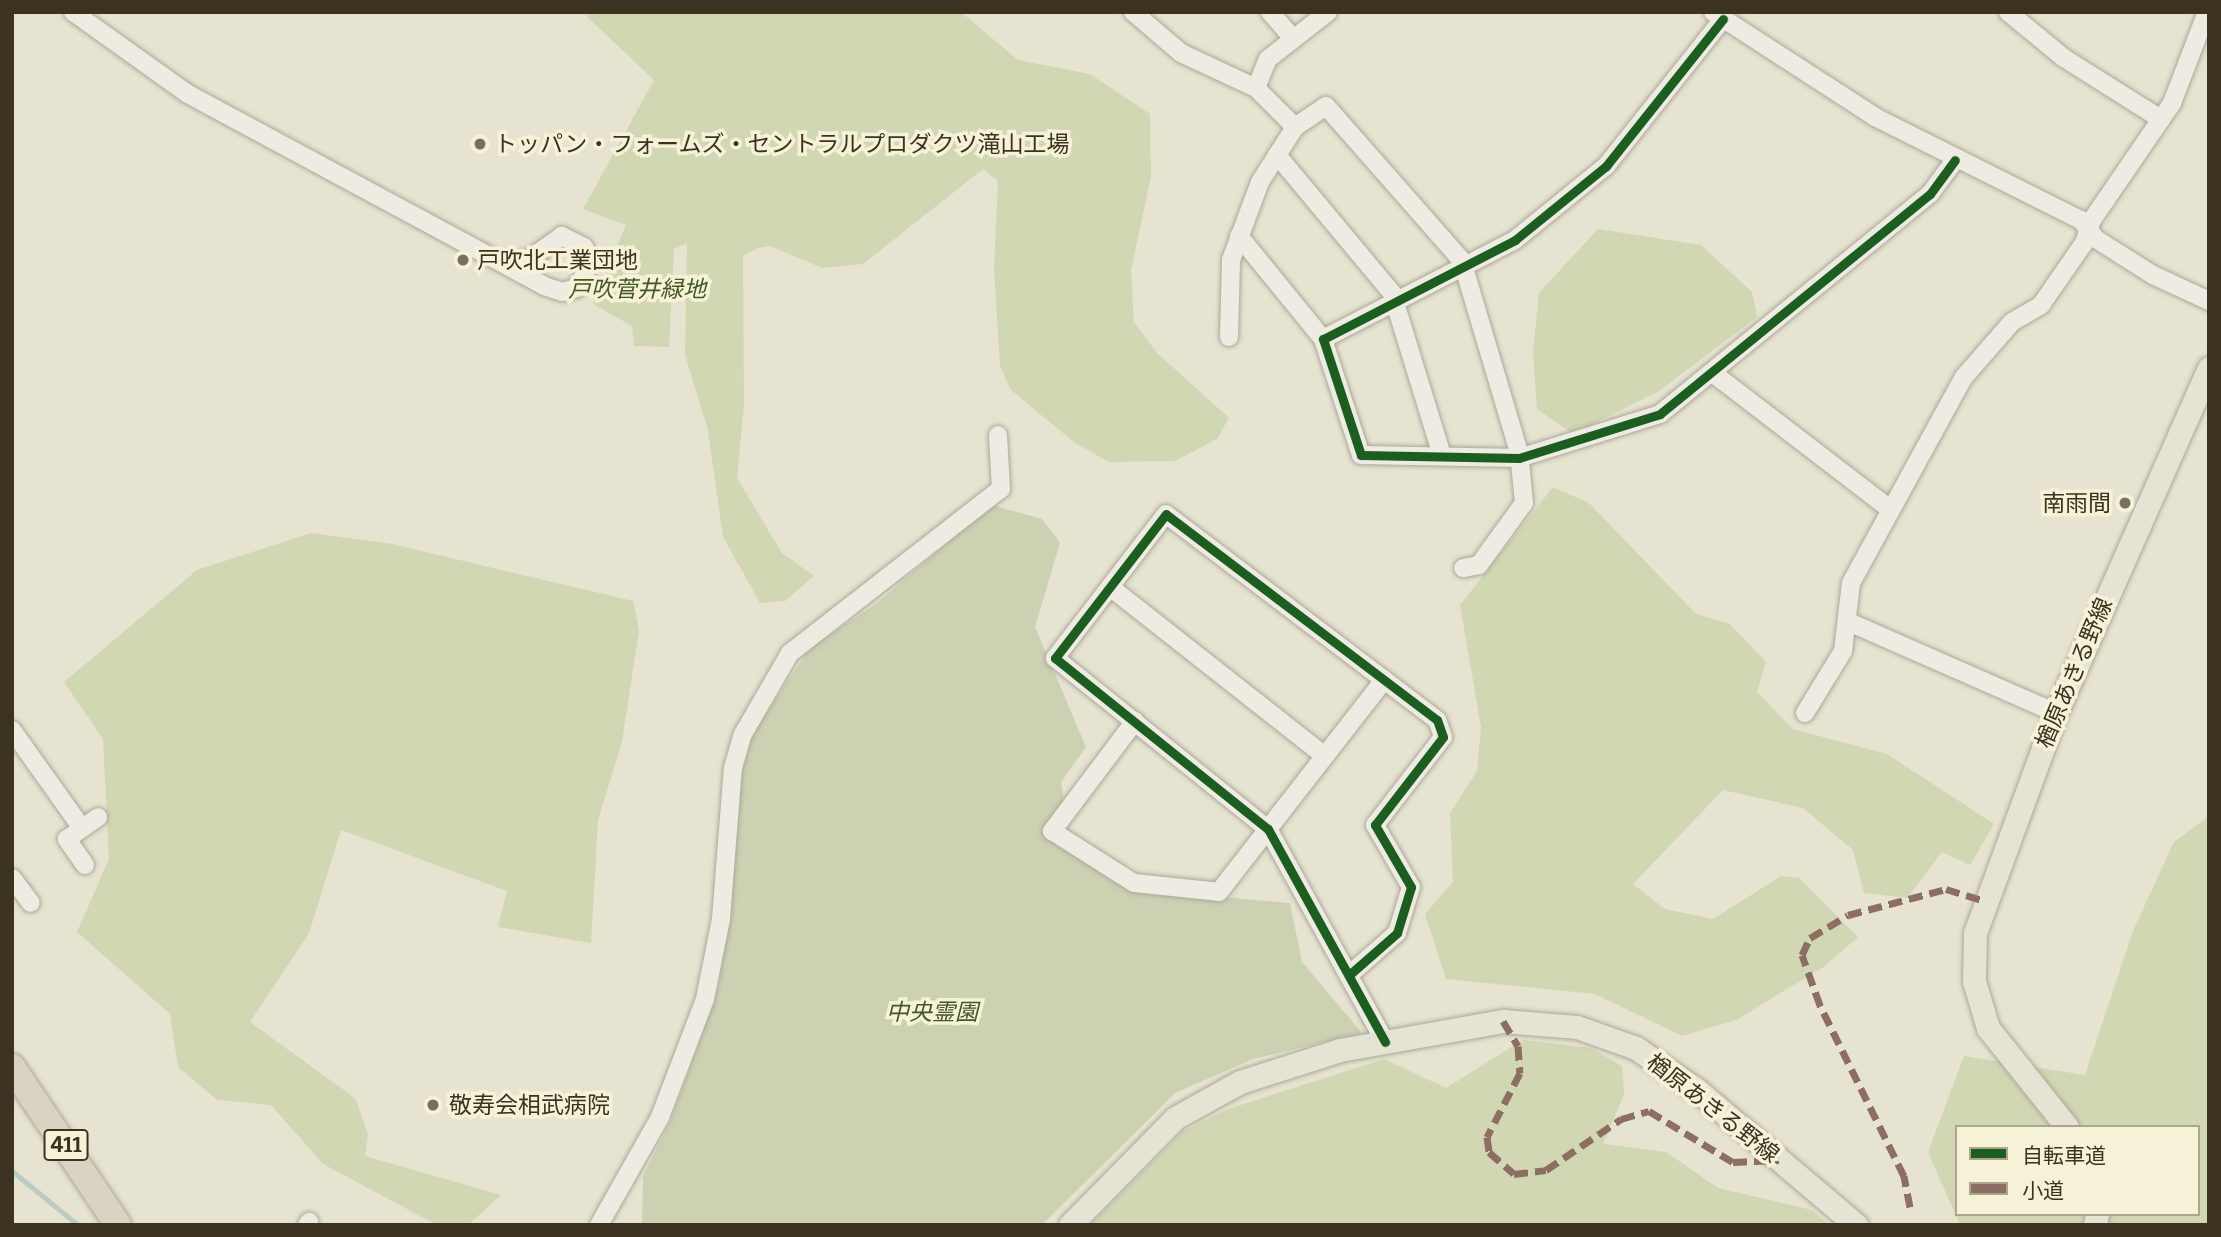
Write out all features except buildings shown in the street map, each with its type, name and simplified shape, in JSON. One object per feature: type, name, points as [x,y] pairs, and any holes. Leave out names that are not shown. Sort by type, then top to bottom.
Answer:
[{"type":"highway","name":"411","points":[[12,1067],[118,1225]]},
{"type":"main road","name":"楢原あきる野線","points":[[2065,1125],[1988,1028],[1974,961],[1983,900],[2056,713],[2209,368]]},
{"type":"main road","name":"楢原あきる野線","points":[[1070,1225],[1147,1141],[1202,1100],[1294,1064],[1385,1042],[1503,1021],[1577,1027],[1613,1039],[1678,1076],[1856,1225]]},
{"type":"street","points":[[73,12],[188,94],[562,292],[583,283],[590,264],[584,247],[562,236],[528,260],[502,260]]},
{"type":"street","points":[[1133,12],[1181,53],[1256,88],[1295,127]]},
{"type":"street","points":[[1270,12],[1292,37]]},
{"type":"street","points":[[1256,88],[1268,59],[1292,37],[1328,12]]},
{"type":"street","points":[[2008,12],[2064,58],[2161,119]]},
{"type":"street","points":[[1805,713],[1843,651],[1851,623],[1851,583],[1964,377],[2012,322],[2041,305],[2182,84],[2207,12]]},
{"type":"street","points":[[1323,339],[1515,240],[1606,166],[1718,16],[1955,160],[2081,220],[2089,231],[2153,275],[2209,301]]},
{"type":"street","points":[[1229,337],[1231,260],[1239,236],[1276,155],[1295,127],[1326,106],[1464,267],[1519,457],[1522,513],[1479,565],[1463,568]]},
{"type":"street","points":[[1276,155],[1395,302],[1442,456]]},
{"type":"street","points":[[1239,236],[1323,339],[1362,455],[1519,457],[1632,426],[1714,374],[1930,194],[1955,160]]},
{"type":"street","points":[[1714,374],[1891,510]]},
{"type":"street","points":[[599,1225],[660,1116],[705,999],[721,919],[733,768],[743,734],[790,653],[1001,489],[998,435]]},
{"type":"street","points":[[1349,975],[1397,933],[1411,887],[1375,825],[1443,737],[1437,720],[1166,514],[1055,658],[1268,829],[1385,1042]]},
{"type":"street","points":[[1110,587],[1325,756]]},
{"type":"street","points":[[1851,623],[2056,713]]},
{"type":"street","points":[[1135,721],[1052,831],[1134,883],[1219,891],[1384,680]]},
{"type":"street","points":[[12,730],[82,828]]},
{"type":"street","points":[[85,865],[67,839],[98,817]]},
{"type":"street","points":[[12,878],[31,903]]},
{"type":"green space","name":"戸吹菅井緑地","points":[[582,12],[961,12],[1018,60],[1090,74],[1150,114],[1151,177],[1131,270],[1134,322],[1157,353],[1229,418],[1217,439],[1175,461],[1109,462],[1075,443],[1011,390],[1000,366],[994,270],[998,181],[983,169],[863,264],[822,268],[770,246],[757,248],[743,256],[744,404],[737,478],[782,553],[814,576],[785,601],[760,603],[723,537],[708,430],[685,355],[687,243],[674,249],[669,347],[634,346],[632,326],[593,304],[626,225],[583,209],[654,80]]},
{"type":"green space","points":[[1598,229],[1701,245],[1752,292],[1757,317],[1659,391],[1573,434],[1537,409],[1533,351],[1539,293]]},
{"type":"green space","points":[[1553,487],[1589,503],[1696,614],[1730,624],[1766,662],[1757,692],[1793,729],[1887,754],[1994,824],[1970,865],[1942,852],[1907,898],[1864,893],[1853,850],[1803,808],[1723,790],[1633,884],[1665,909],[1713,919],[1781,876],[1799,878],[1858,937],[1825,966],[1736,1020],[1682,1036],[1595,994],[1446,979],[1425,914],[1453,882],[1450,813],[1477,771],[1481,727],[1460,605]]},
{"type":"green space","name":"中央霊園","points":[[991,505],[1042,519],[1060,543],[1035,627],[1086,747],[1061,782],[1065,810],[1047,830],[1132,889],[1290,903],[1302,962],[1362,1033],[1253,1059],[1175,1093],[1042,1225],[642,1225],[643,1176],[671,1120],[719,986],[740,772],[752,734],[810,648],[876,604]]},
{"type":"green space","points":[[311,533],[392,544],[633,601],[639,630],[622,742],[598,820],[591,943],[498,927],[507,891],[341,830],[309,933],[250,1022],[355,1098],[368,1134],[365,1156],[501,1195],[468,1225],[437,1225],[323,1164],[271,1105],[217,1100],[178,1067],[170,1014],[77,932],[109,859],[103,739],[64,682],[197,570]]},
{"type":"green space","points":[[2209,816],[2209,1225],[1960,1225],[1956,1216],[2200,1216],[2200,1125],[1955,1125],[1955,1214],[1928,1152],[1964,1056],[2085,1075],[2133,931],[2174,842]]},
{"type":"green space","points":[[1523,1040],[1591,1048],[1622,1066],[1624,1095],[1603,1144],[1666,1152],[1718,1188],[1812,1210],[1829,1225],[1090,1225],[1182,1132],[1228,1109],[1384,1059],[1446,1088]]},
{"type":"waterway","points":[[12,1171],[78,1225]]},
{"type":"marked path","points":[[1910,1207],[1904,1176],[1820,1005],[1802,955],[1810,938],[1848,915],[1946,889],[1983,900]]},
{"type":"marked path","points":[[1503,1021],[1518,1046],[1520,1073],[1487,1137],[1489,1152],[1514,1174],[1546,1170],[1621,1119],[1649,1111],[1733,1162],[1779,1160]]},
{"type":"cycle path","points":[[1723,19],[1606,166],[1515,240],[1323,339],[1361,455],[1519,458],[1660,414],[1930,194],[1955,160]]},
{"type":"cycle path","points":[[1349,975],[1397,933],[1411,887],[1375,825],[1443,737],[1437,720],[1166,514],[1055,658],[1268,829],[1385,1042]]},
{"type":"place","name":"トッパン・フォームズ・セントラルプロダクツ滝山工場","points":[[480,144]]},
{"type":"place","name":"戸吹北工業団地","points":[[463,260]]},
{"type":"place","name":"南雨間","points":[[2125,503]]},
{"type":"place","name":"敬寿会相武病院","points":[[433,1105]]}]
